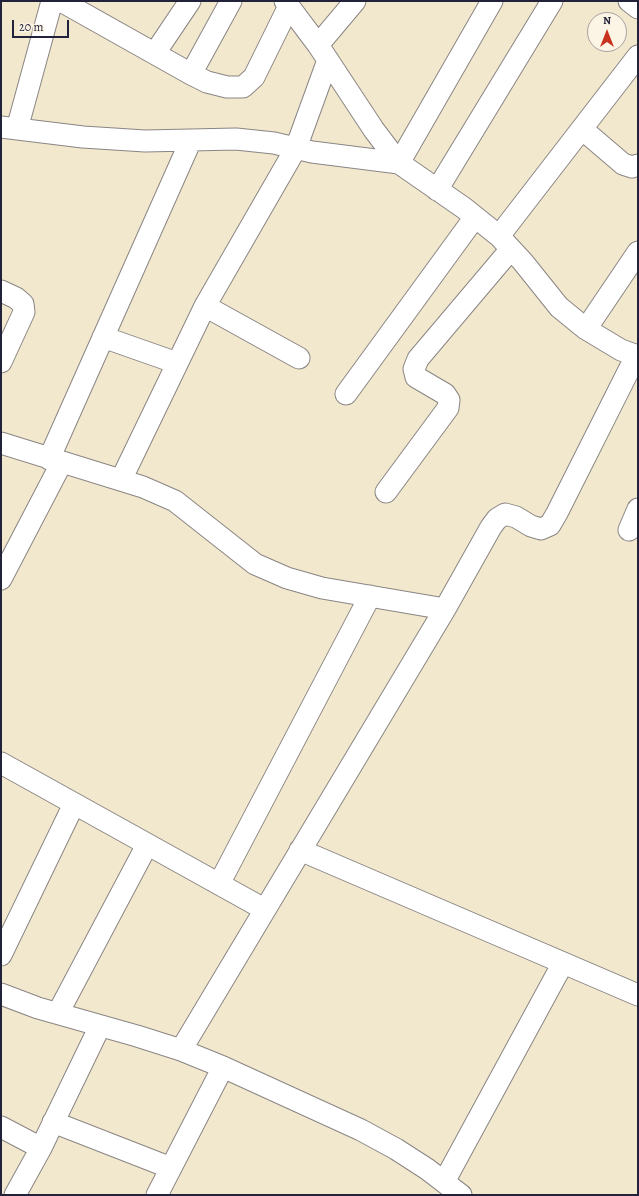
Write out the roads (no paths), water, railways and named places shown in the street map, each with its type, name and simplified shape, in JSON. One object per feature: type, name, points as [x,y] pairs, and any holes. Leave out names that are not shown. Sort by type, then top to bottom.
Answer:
[{"type":"street","points":[[52,1],[9,128],[83,137],[129,140],[236,139],[274,143],[312,152],[399,163]]},
{"type":"street","points":[[61,1],[208,82],[227,87],[244,88],[254,78],[287,4],[323,52],[374,130],[399,163],[475,217],[505,243],[559,307],[586,329],[621,350],[637,356],[550,525],[541,529],[531,526],[516,517],[505,514],[497,518],[445,609],[264,909],[181,1050]]},
{"type":"street","points":[[155,53],[190,1]]},
{"type":"street","points":[[192,74],[231,1]]},
{"type":"street","points":[[121,480],[205,306],[296,148],[323,52],[355,1]]},
{"type":"street","points":[[399,163],[492,1]]},
{"type":"street","points":[[437,190],[552,1]]},
{"type":"street","points":[[629,1],[638,8]]},
{"type":"street","points":[[386,492],[448,408],[449,400],[445,394],[416,377],[414,369],[418,359],[505,243],[582,128],[638,56]]},
{"type":"street","points":[[582,128],[623,164],[632,167],[638,165]]},
{"type":"street","points":[[1,579],[55,461],[103,337],[191,140]]},
{"type":"street","points":[[346,394],[475,217]]},
{"type":"street","points":[[586,329],[638,252]]},
{"type":"street","points":[[1,291],[16,298],[22,304],[24,312],[1,362]]},
{"type":"street","points":[[205,306],[300,358]]},
{"type":"street","points":[[103,337],[177,363]]},
{"type":"street","points":[[1,443],[55,461],[143,487],[175,501],[255,564],[287,578],[322,588],[445,609]]},
{"type":"street","points":[[629,530],[638,509]]},
{"type":"street","points":[[219,884],[370,596]]},
{"type":"street","points":[[1,763],[264,909]]},
{"type":"street","points":[[1,954],[74,804]]},
{"type":"street","points":[[58,1013],[147,845]]},
{"type":"street","points":[[300,850],[638,996]]},
{"type":"street","points":[[1,994],[38,1008],[181,1050],[223,1067],[361,1130],[427,1169],[453,1191],[562,963]]},
{"type":"street","points":[[15,1195],[40,1148],[100,1026]]},
{"type":"street","points":[[157,1195],[223,1067]]},
{"type":"street","points":[[53,1122],[172,1168]]},
{"type":"street","points":[[1,1127],[40,1148]]}]
